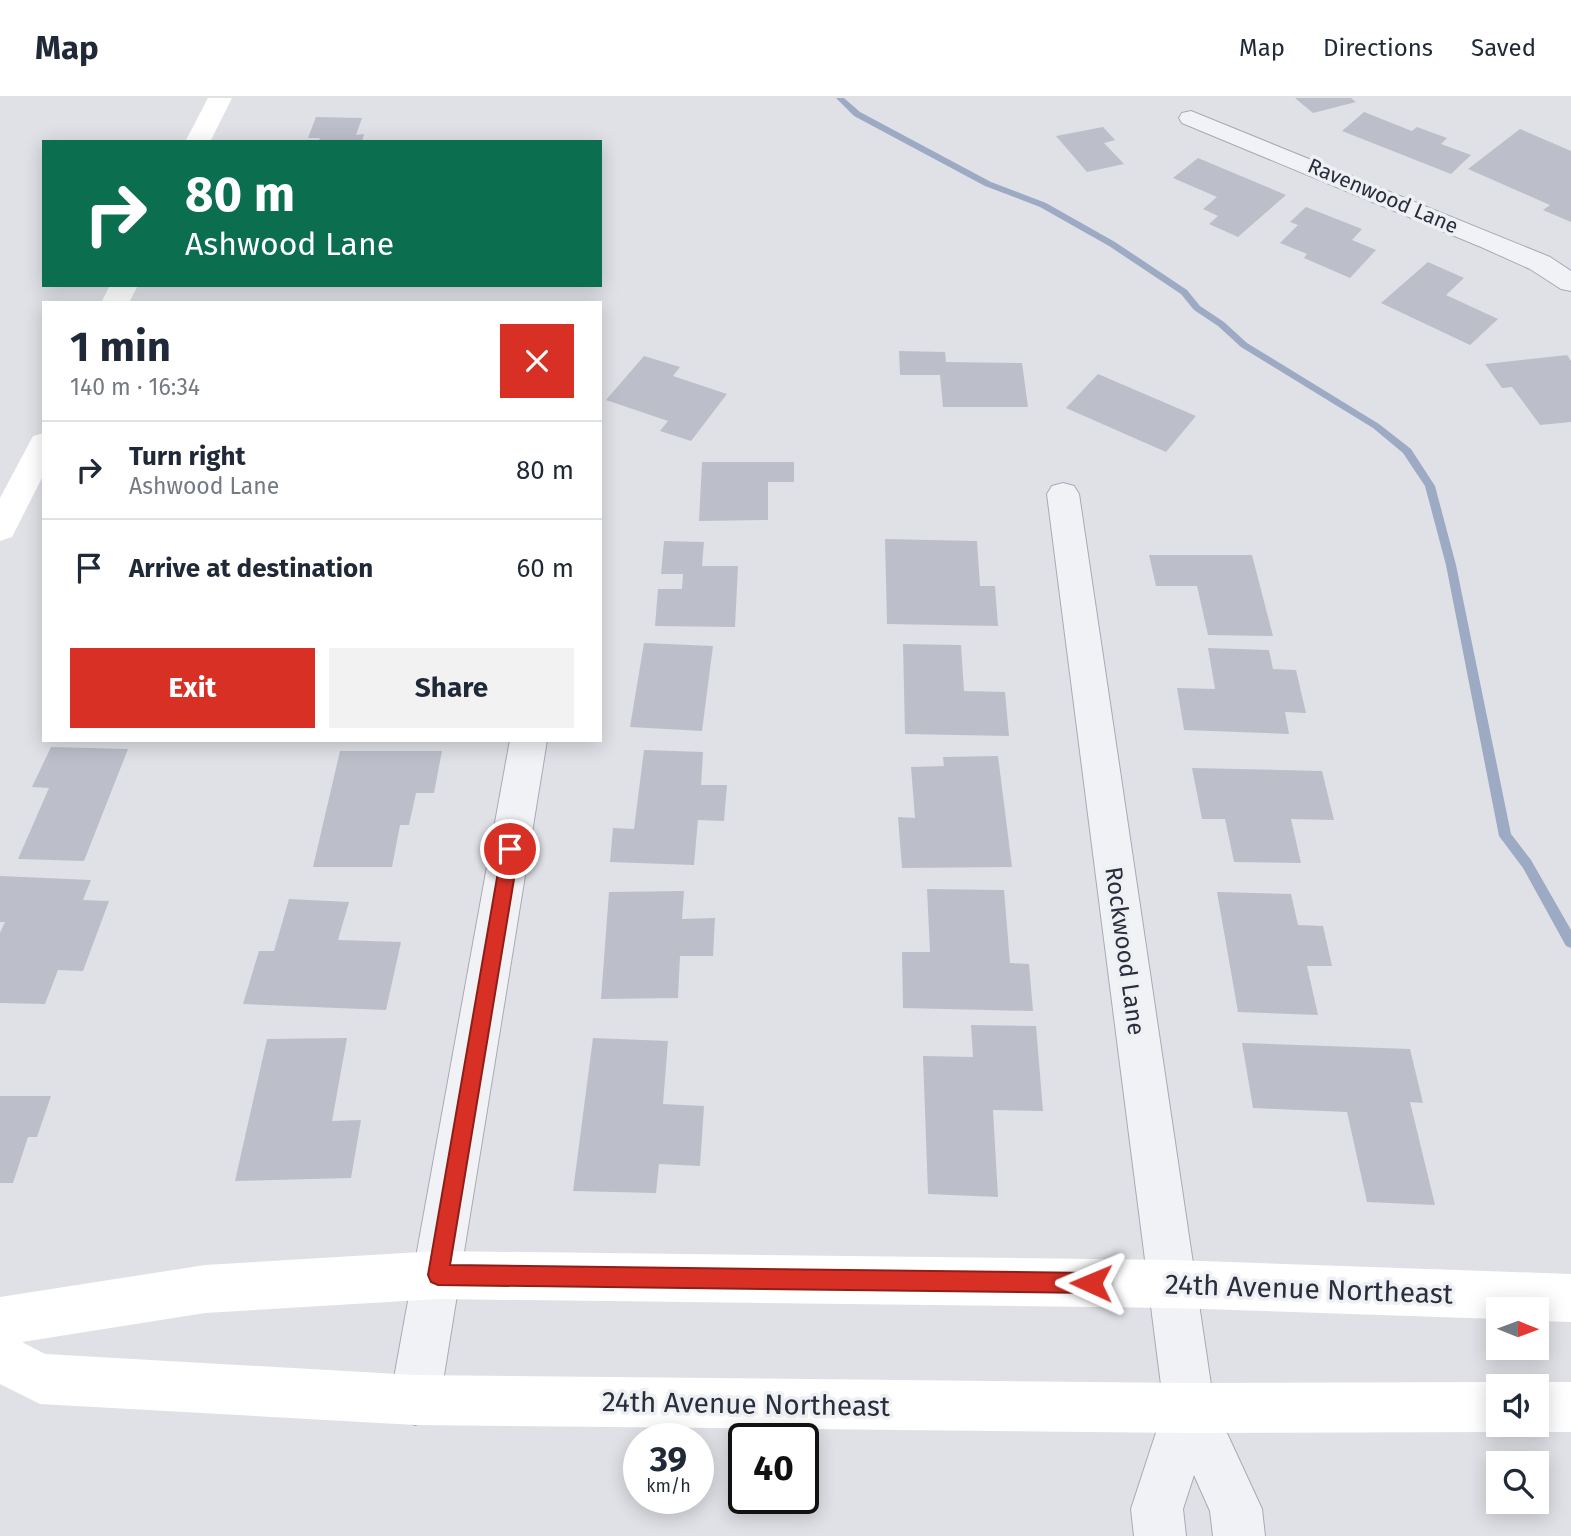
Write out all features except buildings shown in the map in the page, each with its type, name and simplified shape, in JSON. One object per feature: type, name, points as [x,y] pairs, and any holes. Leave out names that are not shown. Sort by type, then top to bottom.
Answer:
[{"type":"street","points":[[198,140],[220,98]]},
{"type":"street","name":"Ravenwood Lane","points":[[1191,118],[1491,241],[1540,263],[1571,283]]},
{"type":"street","points":[[0,529],[42,447]]},
{"type":"street","name":"Rockwood Lane","points":[[1063,494],[1189,1408]]},
{"type":"street","points":[[415,1400],[529,742]]},
{"type":"street","name":"24th Avenue Northeast","points":[[0,1321],[205,1289],[438,1275],[1173,1284],[1571,1298]]},
{"type":"street","name":"24th Avenue Northeast","points":[[0,1357],[40,1379],[415,1400],[1189,1408],[1486,1407]]},
{"type":"street","points":[[1549,1407],[1571,1407]]},
{"type":"street","points":[[1160,1536],[1157,1509],[1189,1408]]},
{"type":"street","points":[[1189,1408],[1236,1509],[1239,1536]]},
{"type":"waterway","points":[[840,98],[857,114],[988,184],[1043,205],[1112,244],[1184,292],[1197,308],[1221,324],[1244,345],[1376,426],[1407,451],[1430,486],[1451,565],[1505,836],[1527,864],[1571,942]]},
{"type":"route","points":[[510,849],[438,1275],[1091,1283]]}]
